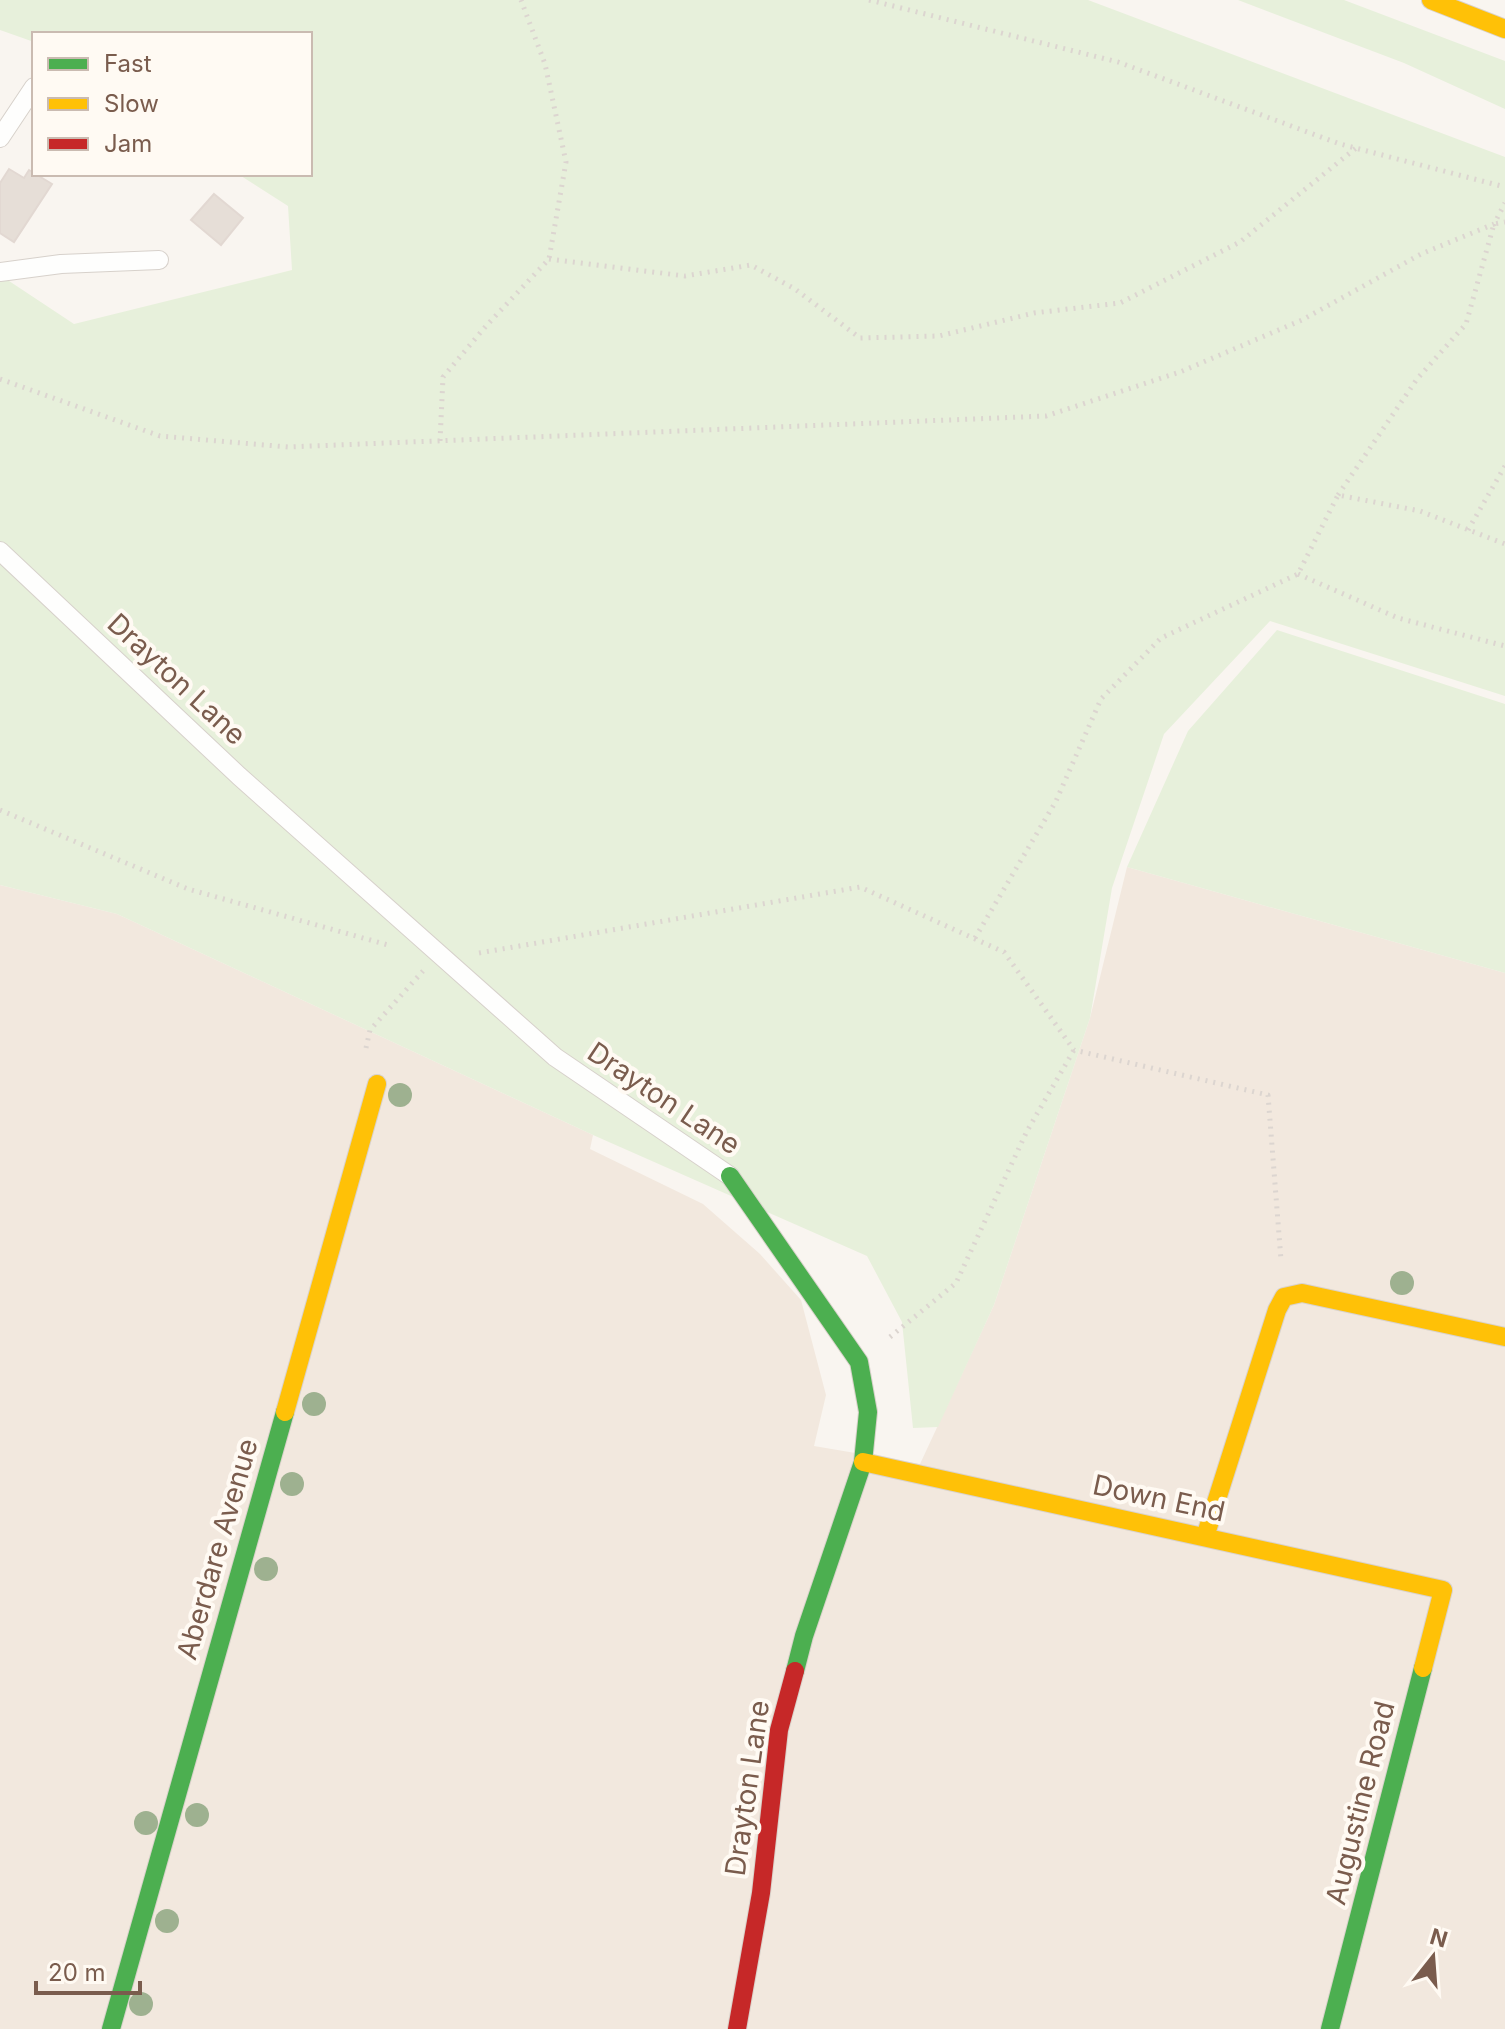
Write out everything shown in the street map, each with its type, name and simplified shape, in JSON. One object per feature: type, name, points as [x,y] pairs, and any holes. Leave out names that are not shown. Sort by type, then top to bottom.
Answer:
[{"type":"street","points":[[1431,0],[1505,29]]},
{"type":"street","name":"Aberdare Avenue","points":[[111,2029],[377,1084]]},
{"type":"street","name":"Drayton Lane","points":[[730,1176],[859,1362],[868,1412],[863,1462],[804,1636],[779,1730],[761,1893],[737,2029]]},
{"type":"street","points":[[1205,1537],[1277,1310],[1284,1297],[1302,1293],[1505,1337]]},
{"type":"street","name":"Down End","points":[[863,1462],[1443,1590]]},
{"type":"street","name":"Augustine Road","points":[[1330,2029],[1443,1590]]},
{"type":"lane","points":[[0,138],[32,90]]},
{"type":"lane","points":[[0,272],[61,264],[159,260]]},
{"type":"lane","name":"Drayton Lane","points":[[0,551],[239,776],[555,1057],[730,1176]]},
{"type":"path","points":[[440,441],[443,377],[549,259],[566,162],[545,64],[521,0]]},
{"type":"path","points":[[869,0],[1118,62],[1356,148],[1505,187]]},
{"type":"path","points":[[549,259],[685,276],[751,265],[795,289],[860,338],[939,336],[1034,313],[1120,303],[1240,242],[1356,148]]},
{"type":"path","points":[[975,938],[1056,801],[1101,699],[1161,638],[1298,574],[1338,495],[1417,379],[1466,324],[1494,224],[1505,203]]},
{"type":"path","points":[[0,379],[160,436],[288,447],[1046,416],[1180,372],[1302,320],[1421,254],[1505,222]]},
{"type":"path","points":[[1468,530],[1505,466]]},
{"type":"path","points":[[1338,495],[1420,511],[1505,544]]},
{"type":"path","points":[[1298,574],[1398,618],[1505,646]]},
{"type":"path","points":[[0,810],[188,889],[391,946]]},
{"type":"path","points":[[370,1030],[435,958],[444,959],[860,887],[1004,952],[1074,1050],[1268,1095],[1284,1297]]},
{"type":"path","points":[[859,1362],[956,1283],[1027,1131],[1074,1050]]},
{"type":"shaded area","points":[[1127,867],[1505,973],[1505,2029],[0,2029],[0,885],[117,914],[593,1135],[590,1149],[703,1204],[760,1254],[801,1300],[826,1395],[814,1446],[920,1464],[994,1305],[1090,1018]]},
{"type":"green space","points":[[0,0],[1088,0],[1505,157],[1505,696],[1270,621],[1164,734],[1112,888],[1090,1018],[994,1305],[938,1427],[913,1428],[902,1322],[867,1256],[593,1135],[117,914],[0,885],[0,275],[74,324],[292,270],[288,206],[241,176],[312,176],[312,32],[32,32],[32,41],[0,30]]},
{"type":"green space","points":[[1238,0],[1344,0],[1505,61],[1505,109],[1404,63]]},
{"type":"green space","points":[[1277,630],[1505,704],[1505,973],[1127,867],[1188,731]]},
{"type":"building","points":[[9,169],[24,178],[29,170],[32,176],[39,176],[52,184],[14,242],[0,233],[0,183]]},
{"type":"building","points":[[214,194],[243,218],[221,245],[191,220]]},
{"type":"traffic: fast","points":[[730,1176],[859,1362],[868,1412],[863,1462],[795,1671]]},
{"type":"traffic: fast","points":[[111,2029],[285,1412]]},
{"type":"traffic: fast","points":[[1330,2029],[1423,1668]]},
{"type":"traffic: slow","points":[[1431,0],[1505,29]]},
{"type":"traffic: slow","points":[[285,1412],[377,1084]]},
{"type":"traffic: slow","points":[[1205,1537],[1277,1310],[1284,1297],[1302,1293],[1505,1337]]},
{"type":"traffic: slow","points":[[863,1462],[1443,1590],[1423,1668]]},
{"type":"traffic: jam","points":[[737,2029],[761,1893],[779,1730],[795,1671]]}]
